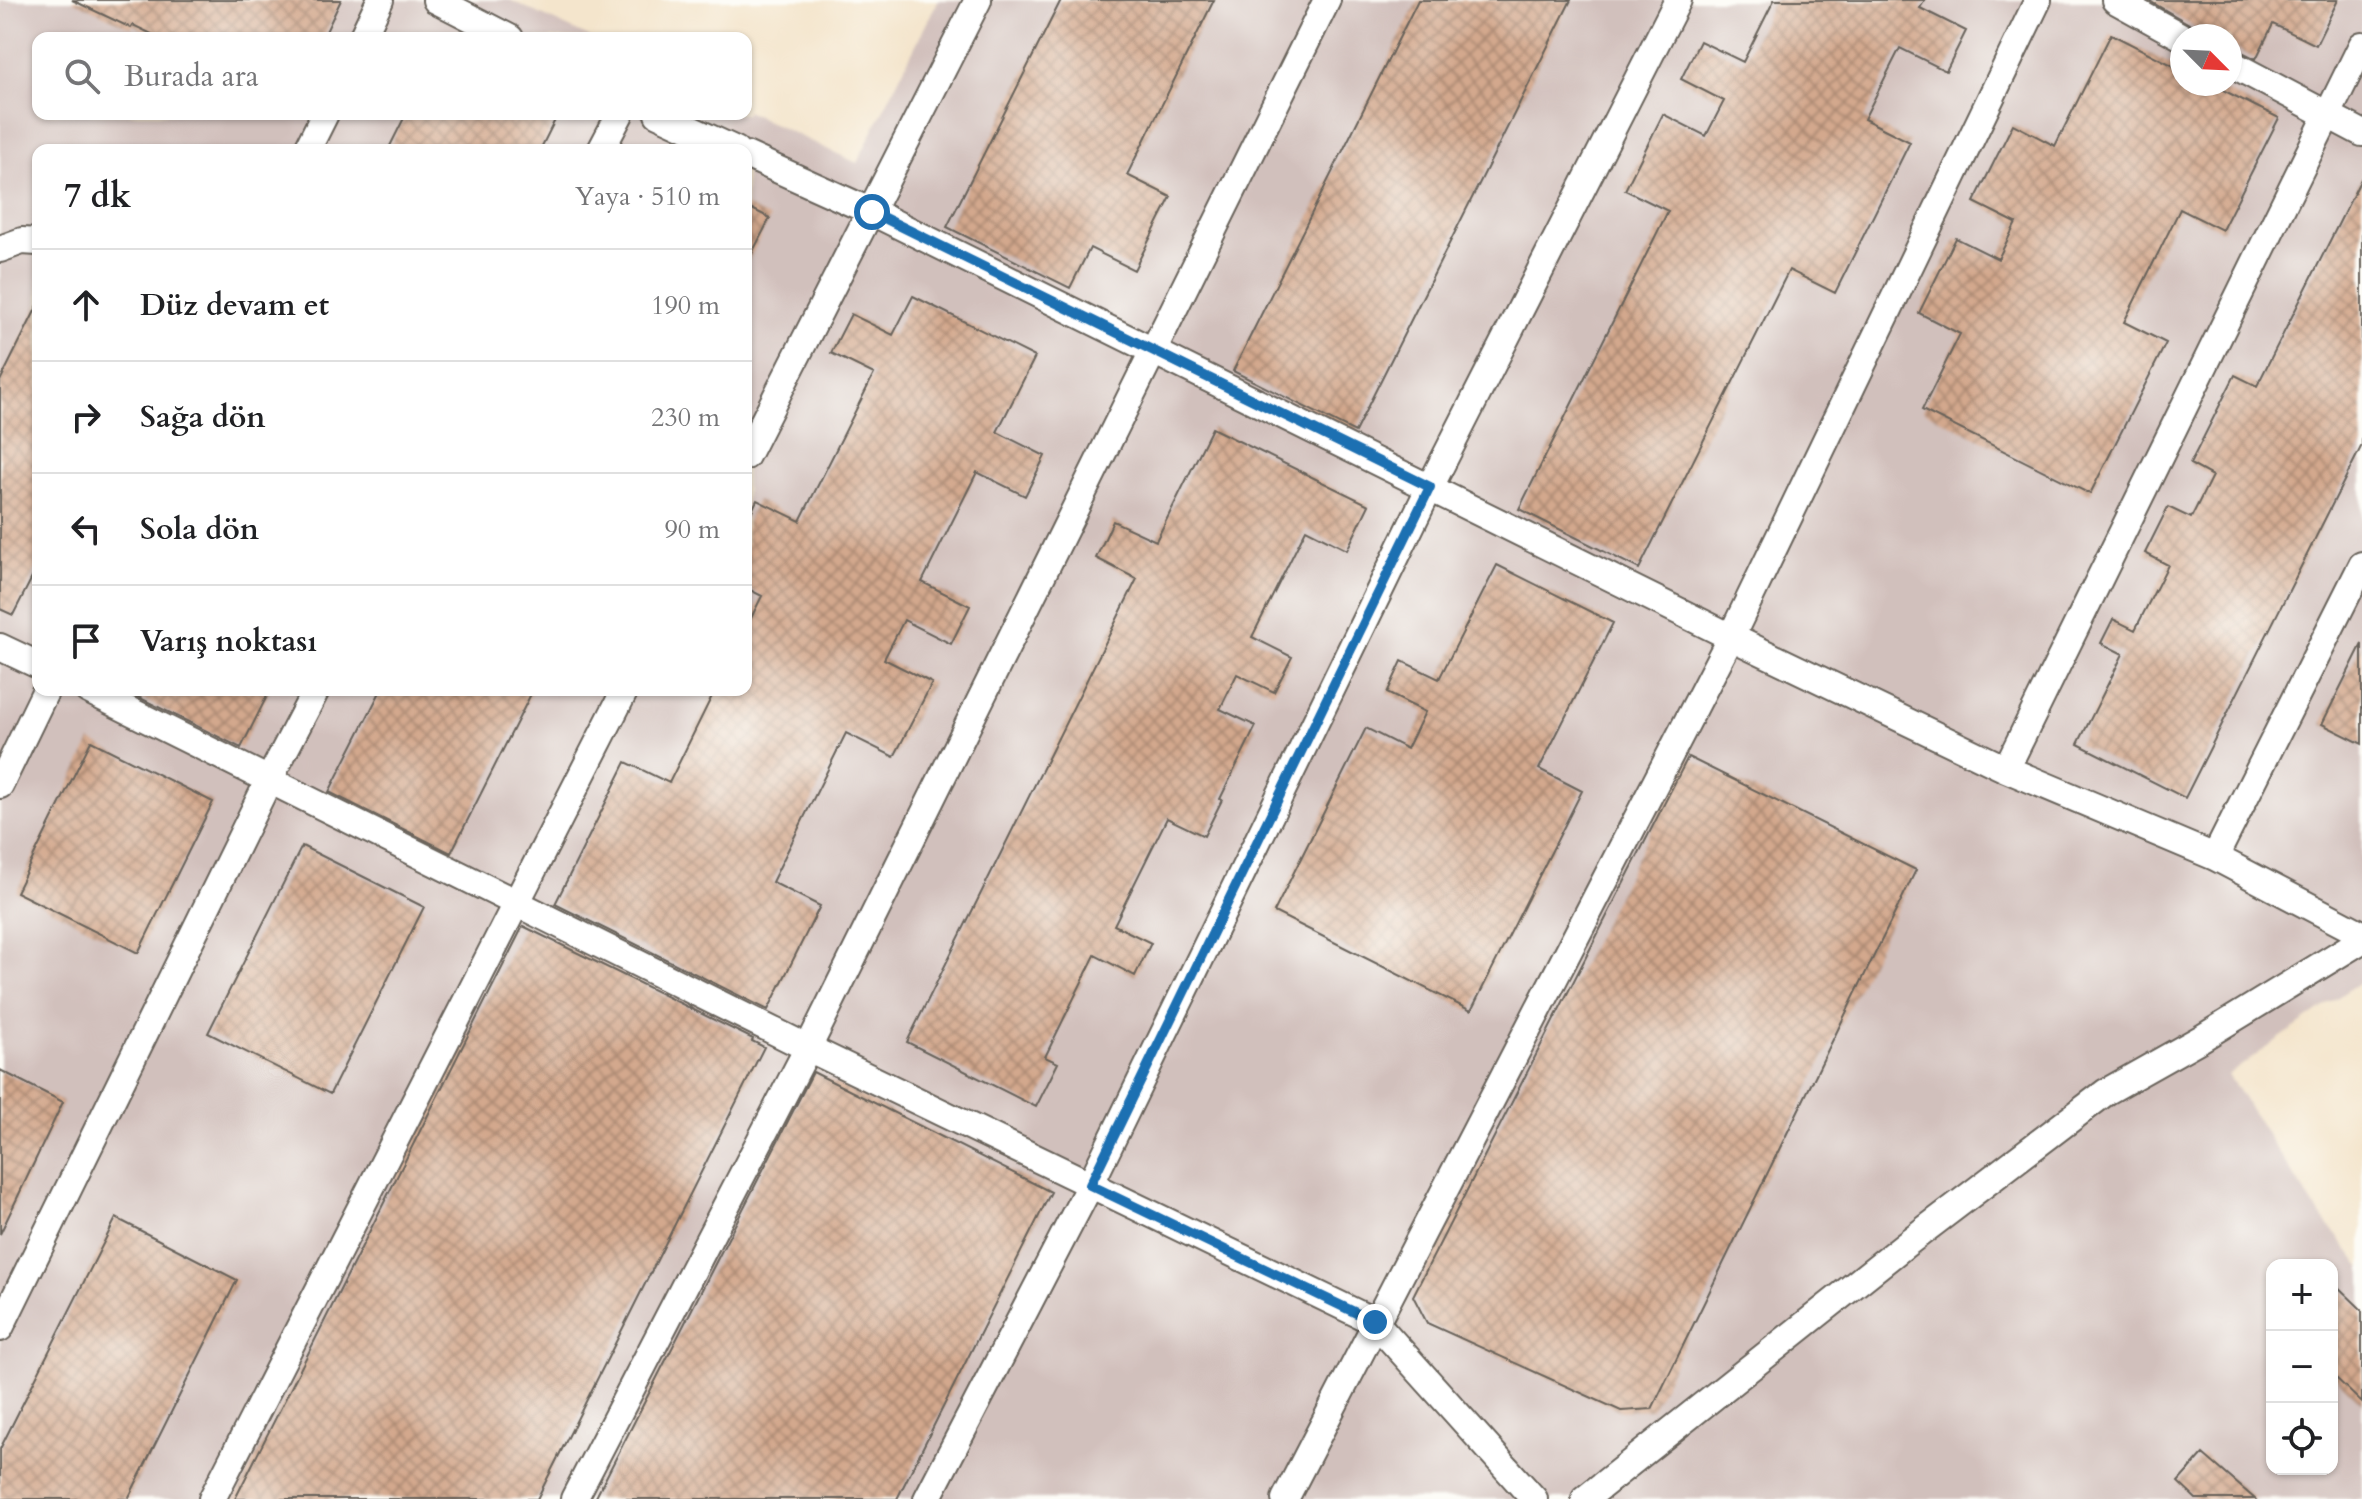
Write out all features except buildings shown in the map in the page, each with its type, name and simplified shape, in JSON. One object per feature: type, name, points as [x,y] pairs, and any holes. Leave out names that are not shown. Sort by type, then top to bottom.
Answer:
[{"type":"street","points":[[365,32],[380,0]]},
{"type":"street","points":[[436,0],[498,32]]},
{"type":"street","points":[[752,444],[978,0]]},
{"type":"street","points":[[574,1499],[808,1048],[1327,0]]},
{"type":"street","points":[[927,1499],[1090,1185],[1430,487],[1678,0]]},
{"type":"street","points":[[1285,1499],[1731,637],[2038,0]]},
{"type":"street","points":[[2115,0],[2170,30]]},
{"type":"street","points":[[2006,769],[2362,45]]},
{"type":"street","points":[[2242,70],[2362,133]]},
{"type":"street","points":[[310,144],[322,120]]},
{"type":"street","points":[[604,144],[617,120]]},
{"type":"street","points":[[671,120],[723,144]]},
{"type":"street","points":[[752,158],[872,212],[1731,637],[2006,769],[2215,857],[2362,937],[2202,1038],[2106,1092],[1906,1244],[1585,1499]]},
{"type":"street","points":[[0,249],[22,241],[32,242]]},
{"type":"street","points":[[2215,857],[2362,565]]},
{"type":"street","points":[[0,647],[32,662]]},
{"type":"street","points":[[0,785],[43,696]]},
{"type":"street","points":[[100,696],[808,1048],[1375,1322],[1534,1499]]},
{"type":"street","points":[[0,1328],[313,696]]},
{"type":"street","points":[[212,1499],[622,696]]},
{"type":"shaded area","points":[[0,0],[510,0],[578,32],[32,32],[32,120],[752,120],[752,114],[857,163],[938,0],[2362,0],[2362,980],[2228,1075],[2313,1205],[2362,1268],[2362,1499],[0,1499]]},
{"type":"route","points":[[872,212],[1430,487],[1090,1185],[1375,1322]]}]
